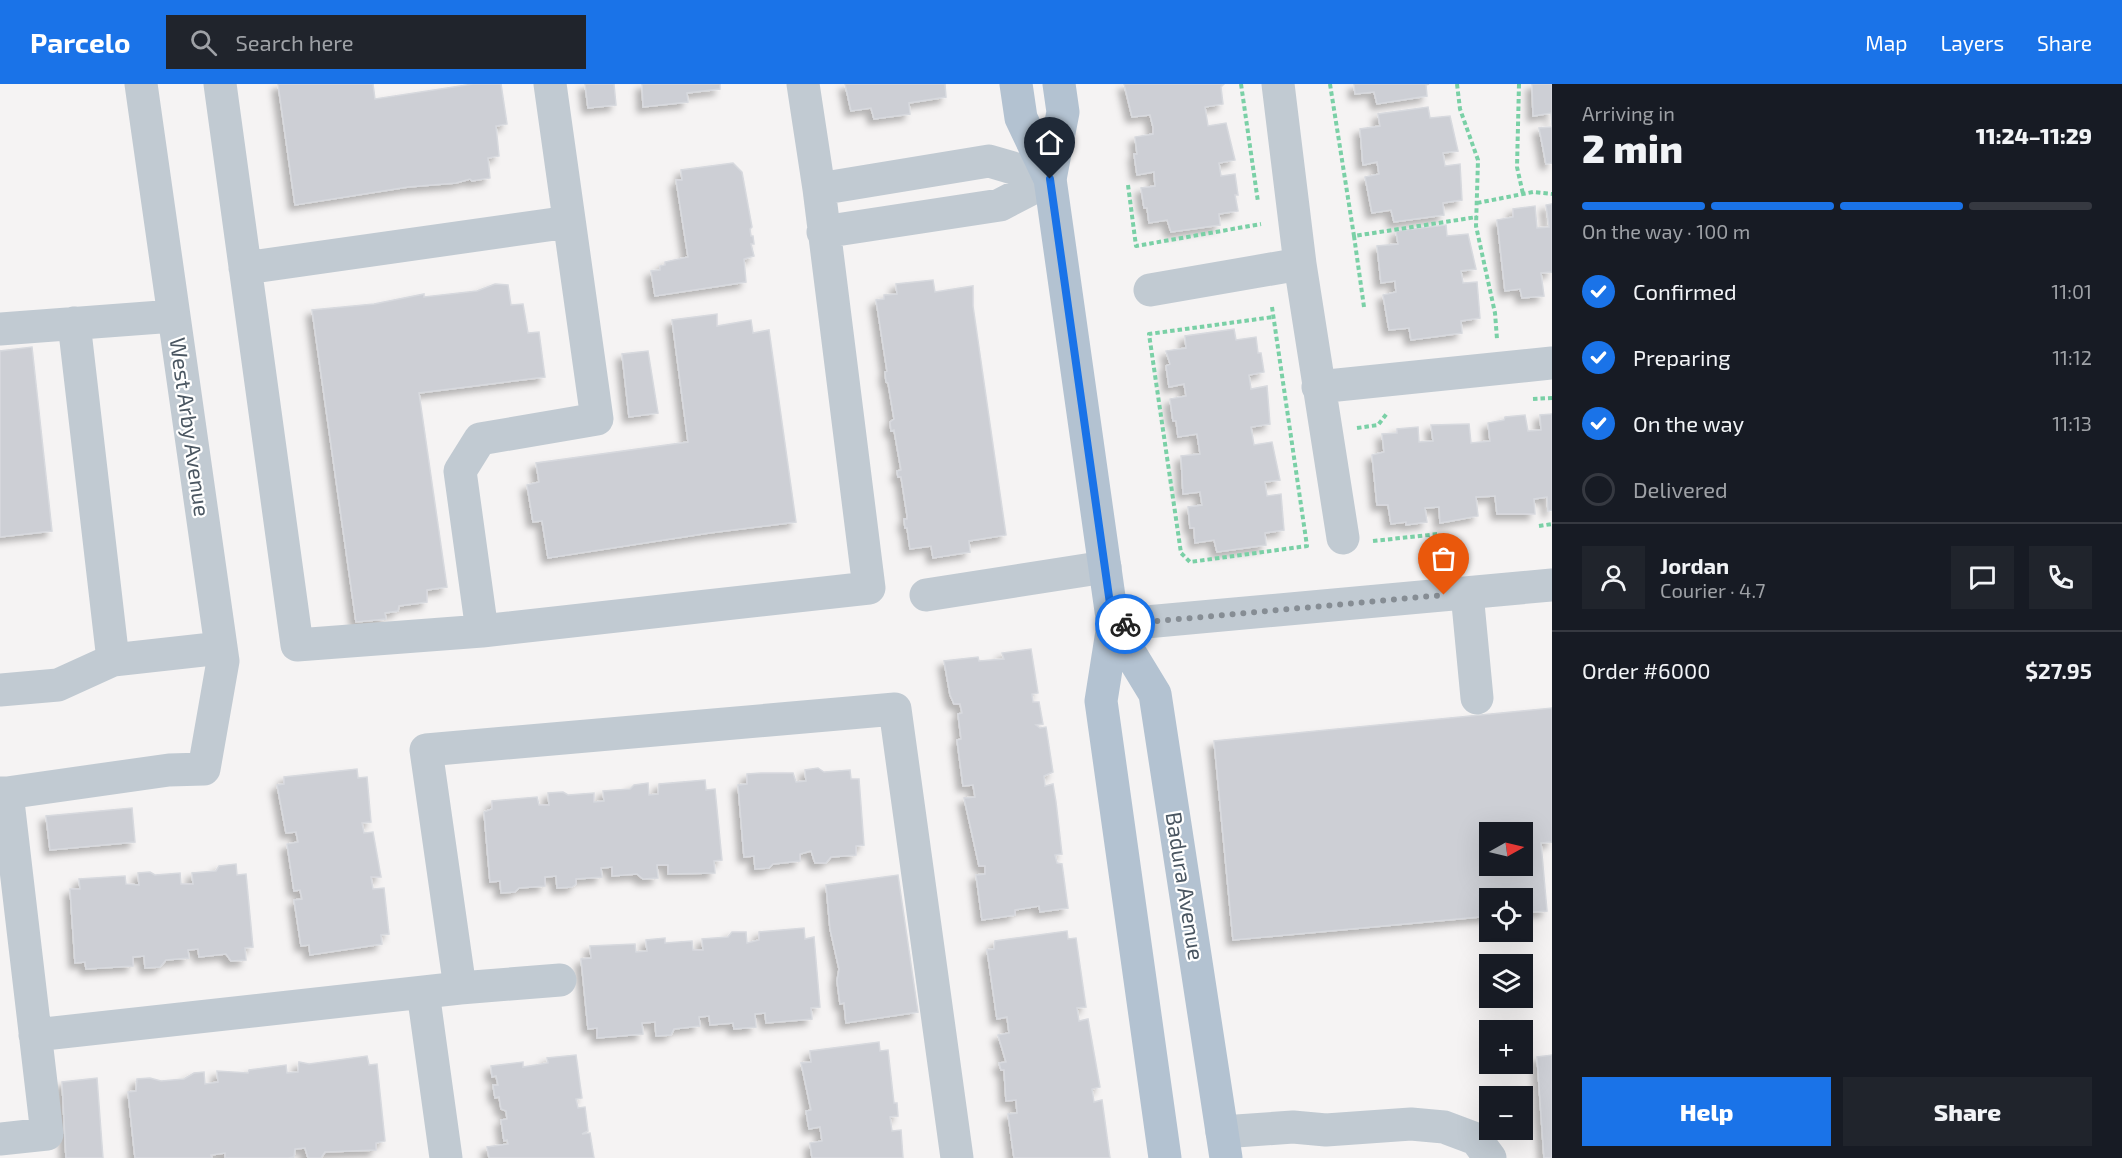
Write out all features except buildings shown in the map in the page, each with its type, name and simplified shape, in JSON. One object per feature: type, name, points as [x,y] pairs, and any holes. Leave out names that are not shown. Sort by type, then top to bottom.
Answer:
[{"type":"main road","name":"Badura Avenue","points":[[1016,84],[1021,118],[1050,179],[1105,567],[1113,625],[1101,701],[1165,1158]]},
{"type":"main road","name":"Badura Avenue","points":[[1050,179],[1063,112],[1059,84]]},
{"type":"main road","name":"Badura Avenue","points":[[1113,625],[1155,694],[1224,1145]]},
{"type":"street","name":"West Arby Avenue","points":[[3,793],[169,770],[204,769],[223,661],[141,84]]},
{"type":"street","points":[[220,84],[297,645],[482,631],[869,588],[819,189],[803,84]]},
{"type":"street","points":[[482,631],[460,471],[480,438],[597,419],[550,84]]},
{"type":"street","points":[[1278,84],[1318,387],[1341,430],[1357,537]]},
{"type":"street","points":[[819,189],[989,161],[1050,179]]},
{"type":"street","points":[[823,232],[1000,205],[1050,179]]},
{"type":"street","points":[[245,268],[569,222]]},
{"type":"street","points":[[1150,290],[1300,264]]},
{"type":"street","points":[[0,329],[174,316]]},
{"type":"street","points":[[74,323],[113,660]]},
{"type":"street","points":[[1318,387],[1552,363]]},
{"type":"street","points":[[926,595],[1105,567]]},
{"type":"street","points":[[1113,625],[1552,585]]},
{"type":"street","points":[[1467,593],[1476,698]]},
{"type":"street","points":[[0,690],[58,685],[113,660],[221,648]]},
{"type":"street","points":[[460,988],[426,750],[895,709],[957,1158]]},
{"type":"street","points":[[0,1139],[47,1134],[3,793]]},
{"type":"street","points":[[35,1035],[460,988],[560,980]]},
{"type":"street","points":[[423,992],[447,1158]]},
{"type":"street","points":[[1224,1145],[1293,1127],[1328,1144],[1411,1124],[1444,1127],[1476,1139],[1490,1158]]},
{"type":"path","points":[[1330,84],[1364,307]]},
{"type":"path","points":[[1457,84],[1460,109],[1478,160],[1477,217],[1495,314],[1499,369]]},
{"type":"path","points":[[1519,84],[1517,167],[1523,194]]},
{"type":"path","points":[[1128,185],[1136,246],[1261,224]]},
{"type":"path","points":[[1477,203],[1523,194],[1552,194]]},
{"type":"path","points":[[1354,236],[1477,217]]},
{"type":"path","points":[[1273,316],[1290,434],[1306,546],[1190,562],[1181,553],[1149,334],[1273,316]]},
{"type":"path","points":[[1290,434],[1378,425],[1387,413],[1394,410]]},
{"type":"path","points":[[1341,430],[1358,439]]},
{"type":"path","points":[[1539,526],[1552,524]]},
{"type":"path","points":[[1357,537],[1382,542],[1438,534]]},
{"type":"way so far","points":[[1125,624],[1444,595]]},
{"type":"route","points":[[1050,179],[1113,625],[1125,624]]}]
